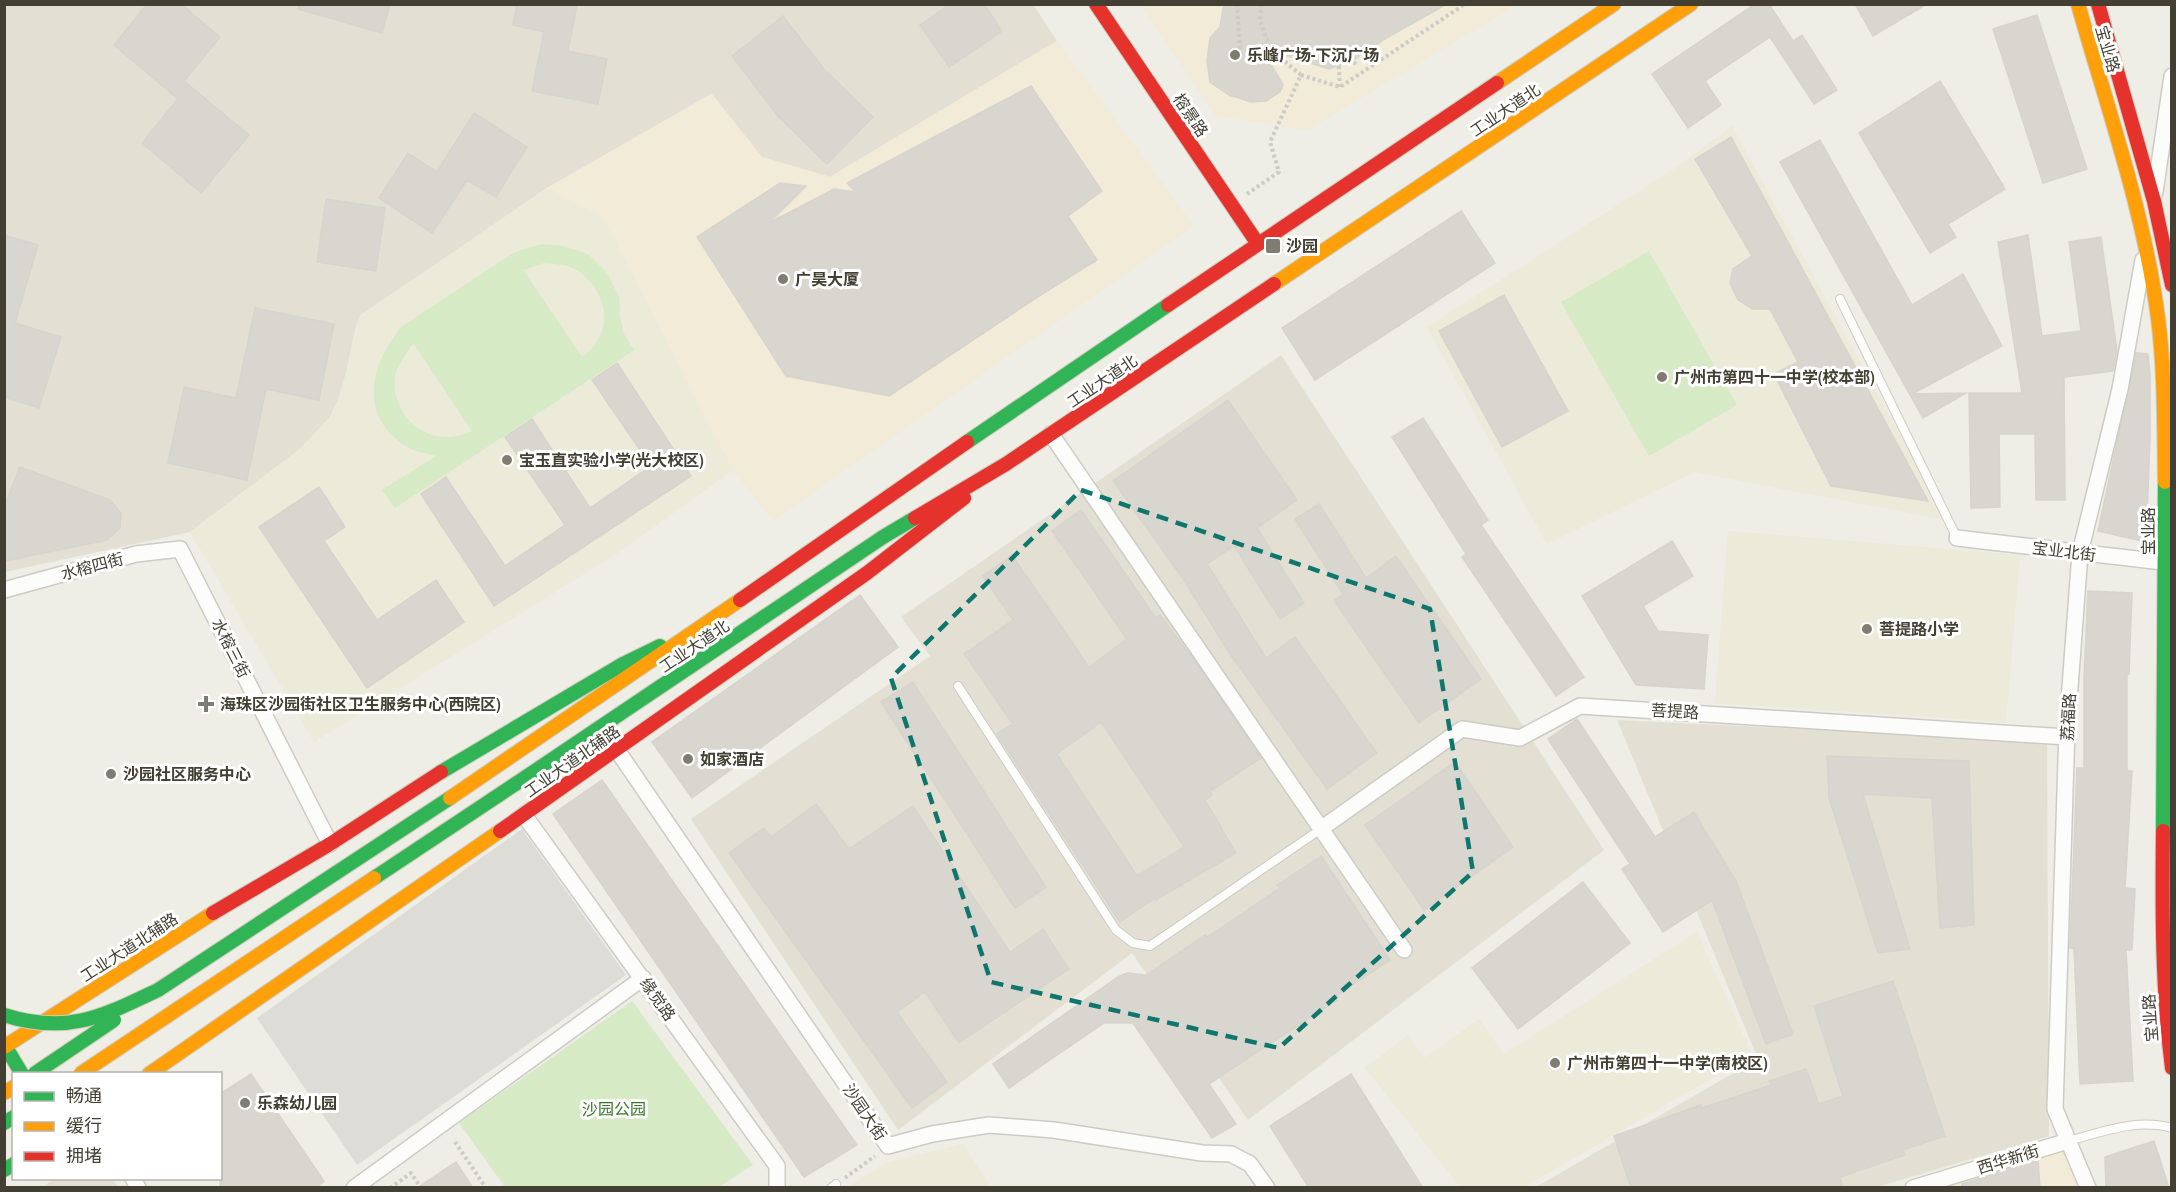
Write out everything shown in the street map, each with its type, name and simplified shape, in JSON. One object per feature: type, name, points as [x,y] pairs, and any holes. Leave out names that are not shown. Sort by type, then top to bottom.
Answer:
[{"type":"main road","name":"榕景路","points":[[1096,4],[1258,243]]},
{"type":"main road","name":"工业大道北","points":[[158,990],[497,767],[1020,405],[1614,4]]},
{"type":"main road","name":"工业大道北","points":[[83,1072],[883,537],[1006,464],[1691,4]]},
{"type":"main road","name":"宝业路","points":[[2078,4],[2123,157],[2145,246],[2158,316],[2163,374],[2168,563],[2162,921],[2166,1022],[2172,1068]]},
{"type":"main road","name":"宝业路","points":[[2098,4],[2154,201],[2172,285]]},
{"type":"main road","name":"工业大道北辅路","points":[[152,1072],[524,815],[867,573],[1006,464]]},
{"type":"main road","name":"工业大道北辅路","points":[[5,1046],[184,932],[330,844],[458,761],[613,670],[707,623]]},
{"type":"main road","points":[[4,1015],[37,1023],[67,1024],[99,1017],[158,990]]},
{"type":"main road","points":[[37,1072],[158,990]]},
{"type":"main road","points":[[72,1004],[70,1024],[73,1044],[89,1072]]},
{"type":"main road","points":[[5,1046],[21,1072]]},
{"type":"street","points":[[2154,201],[2172,76]]},
{"type":"street","name":"荔福路","points":[[2088,1188],[2055,1109],[2067,737],[2080,553],[2120,389],[2145,246]]},
{"type":"street","points":[[1051,434],[1404,950]]},
{"type":"street","name":"宝业北街","points":[[1957,538],[2168,563]]},
{"type":"street","name":"水榕四街","points":[[4,590],[136,554],[180,549]]},
{"type":"street","name":"水榕三街","points":[[180,549],[330,844]]},
{"type":"street","name":"菩提路","points":[[1322,828],[1462,729],[1520,738],[1581,706],[2067,737]]},
{"type":"street","name":"沙园大街","points":[[617,750],[888,1146],[932,1134],[988,1125],[1054,1130],[1191,1151],[1231,1154],[1250,1164],[1267,1188]]},
{"type":"street","name":"缘觉路","points":[[524,815],[777,1166],[777,1188]]},
{"type":"street","points":[[354,1188],[643,978]]},
{"type":"street","name":"西华新街","points":[[1913,1188],[2068,1141]]},
{"type":"lane","points":[[1840,299],[1957,538]]},
{"type":"lane","points":[[958,686],[1116,930],[1133,943],[1150,946],[1322,828]]},
{"type":"lane","points":[[2068,1141],[2128,1125],[2159,1125],[2172,1128]]},
{"type":"path","points":[[1237,4],[1240,51]]},
{"type":"path","points":[[1261,4],[1260,21],[1271,50],[1302,75],[1340,87]]},
{"type":"path","points":[[1340,87],[1465,4]]},
{"type":"path","points":[[1340,87],[1338,52],[1356,64]]},
{"type":"path","points":[[1232,205],[1279,172],[1270,142],[1302,75]]},
{"type":"path","points":[[455,1142],[486,1188]]},
{"type":"path","points":[[834,1186],[888,1146]]},
{"type":"path","points":[[390,1188],[411,1173],[421,1188]]},
{"type":"highlighted area","points":[[1081,490],[1430,609],[1473,872],[1279,1048],[991,982],[891,678]]},
{"type":"shaded area","points":[[1033,4],[1057,41],[830,177],[762,157],[711,94],[547,188],[361,315],[356,326],[338,400],[330,417],[300,449],[190,532],[5,572],[4,5]]},
{"type":"shaded area","points":[[1141,5],[1517,5],[1307,130],[1216,116]]},
{"type":"shaded area","points":[[1057,41],[1194,226],[773,521],[733,470],[603,217],[547,188],[712,94],[762,157],[830,177]]},
{"type":"shaded area","name":"广州市第四十一中学(校本部)","points":[[1732,126],[1946,520],[1694,472],[1547,544],[1427,327],[1677,167]]},
{"type":"shaded area","name":"宝玉直实验小学(光大校区)","points":[[547,188],[603,217],[733,470],[619,552],[314,742],[190,532],[300,449],[330,417],[338,400],[356,326],[361,315]]},
{"type":"shaded area","points":[[1281,355],[1604,850],[1248,1120],[1132,953],[898,1130],[691,819],[930,656],[901,617]]},
{"type":"shaded area","name":"菩提路小学","points":[[1728,531],[2020,555],[2006,722],[1715,703]]},
{"type":"shaded area","points":[[1617,720],[2047,741],[2049,1136],[1877,1187],[1534,1188],[1758,1059]]},
{"type":"shaded area","points":[[522,829],[626,975],[357,1165],[257,1018]]},
{"type":"shaded area","name":"广州市第四十一中学(南校区)","points":[[1697,932],[1752,1055],[1524,1187],[1460,1187],[1365,1068],[1408,1035],[1424,1058],[1479,1019],[1504,1054]]},
{"type":"shaded area","points":[[963,1144],[991,1187],[848,1187],[888,1162]]},
{"type":"shaded area","points":[[2061,1147],[2077,1187],[1926,1188]]},
{"type":"shaded area","points":[[53,1180],[113,1180],[118,1187],[42,1187]]},
{"type":"green space","points":[[541,244],[563,246],[588,254],[607,273],[619,297],[624,334],[634,350],[395,508],[382,490],[436,456],[409,448],[392,435],[381,421],[375,406],[374,390],[376,374],[382,358],[402,326],[515,252]],"holes":[[[544,263],[568,266],[577,270],[592,284],[602,301],[604,321],[601,335],[594,346],[582,357],[523,270]],[[414,344],[472,431],[448,437],[437,436],[417,428],[402,410],[395,393],[395,375]]]},
{"type":"green space","points":[[1649,251],[1737,405],[1649,456],[1561,302]]},
{"type":"green space","name":"沙园公园","points":[[632,1001],[753,1165],[719,1187],[505,1187],[459,1123]]},
{"type":"building","points":[[147,4],[181,4],[220,37],[184,81],[249,135],[201,193],[142,143],[178,99],[114,45]]},
{"type":"building","points":[[299,4],[390,4],[382,33],[298,9]]},
{"type":"building","points":[[517,4],[577,4],[568,51],[607,59],[598,104],[532,91],[544,32],[513,25]]},
{"type":"building","points":[[950,4],[984,4],[1002,31],[949,67],[920,25]]},
{"type":"building","points":[[1224,4],[1447,4],[1388,37],[1352,61],[1329,69],[1262,48],[1283,85],[1280,92],[1266,101],[1251,102],[1229,95],[1210,82],[1207,61],[1210,38],[1220,27]]},
{"type":"building","points":[[1755,4],[1769,4],[1793,41],[1802,35],[1837,90],[1814,104],[1770,37],[1705,81],[1721,105],[1688,128],[1652,74]]},
{"type":"building","points":[[1855,4],[1927,4],[1873,36]]},
{"type":"building","points":[[2037,15],[2087,169],[2043,183],[1993,29]]},
{"type":"building","points":[[783,16],[824,69],[873,117],[827,164],[777,115],[732,56]]},
{"type":"building","points":[[1940,81],[2005,189],[1948,224],[1956,237],[1930,253],[1859,133]]},
{"type":"building","points":[[1031,86],[1102,191],[1068,216],[1097,260],[889,396],[786,376],[697,237],[780,183],[806,186],[769,223],[834,189],[856,192],[847,183]]},
{"type":"building","points":[[474,113],[527,147],[496,197],[467,180],[432,233],[379,198],[408,153],[437,172]]},
{"type":"building","points":[[1731,137],[1928,501],[1831,486],[1774,374],[1798,362],[1770,309],[1753,309],[1738,300],[1730,283],[1733,269],[1752,256],[1695,159]]},
{"type":"building","points":[[1820,140],[1912,305],[1963,274],[2002,346],[1912,394],[1966,393],[1923,418],[1780,162]]},
{"type":"building","points":[[326,199],[385,208],[376,271],[317,262]]},
{"type":"building","points":[[1461,211],[1495,263],[1315,380],[1282,328]]},
{"type":"building","points":[[4,235],[38,245],[15,323],[61,337],[39,408],[4,397]]},
{"type":"building","points":[[2028,235],[2042,336],[2081,331],[2069,242],[2101,237],[2117,351],[2113,371],[2064,377],[2065,500],[2036,500],[2035,434],[1999,434],[2000,507],[1971,508],[1969,393],[2022,393],[1998,242]]},
{"type":"building","points":[[1504,295],[1568,411],[1502,447],[1439,331]]},
{"type":"building","points":[[255,308],[334,324],[319,400],[266,389],[247,480],[168,463],[184,387],[236,398]]},
{"type":"building","points":[[2136,353],[2148,354],[2150,375],[2146,542],[2098,531]]},
{"type":"building","points":[[617,363],[691,476],[494,606],[421,494],[446,477],[505,566],[565,525],[505,437],[532,419],[590,508],[651,466],[592,380]]},
{"type":"building","points":[[1228,400],[1297,500],[1257,528],[1304,603],[1280,619],[1234,546],[1207,564],[1266,658],[1295,637],[1377,753],[1327,789],[1230,654],[1184,580],[1113,481]]},
{"type":"building","points":[[1423,418],[1488,520],[1481,525],[1584,677],[1556,696],[1462,557],[1466,554],[1392,437]]},
{"type":"building","points":[[20,467],[110,500],[121,513],[120,528],[107,540],[4,561],[4,507]]},
{"type":"building","points":[[319,487],[345,527],[324,541],[377,620],[436,580],[464,622],[367,688],[259,527]]},
{"type":"building","points":[[1319,504],[1366,578],[1396,556],[1481,679],[1419,723],[1334,601],[1343,594],[1295,519]]},
{"type":"building","points":[[1081,510],[1156,618],[1160,615],[1197,664],[1261,758],[1210,791],[1212,795],[1205,800],[1236,853],[1156,900],[1155,898],[1120,922],[997,734],[1013,724],[964,654],[1013,620],[983,576],[1012,555],[1089,667],[1127,639],[1052,531]],"holes":[[[1101,722],[1184,847],[1137,876],[1057,754]]]},
{"type":"building","points":[[1672,541],[1693,576],[1643,606],[1658,631],[1708,635],[1704,689],[1636,685],[1582,596]]},
{"type":"building","points":[[2088,591],[2132,593],[2129,674],[2127,674],[2127,771],[2132,771],[2125,888],[2135,889],[2132,950],[2126,950],[2133,1081],[2080,1084],[2074,948],[2070,948],[2077,768],[2084,768],[2084,678]]},
{"type":"building","points":[[860,595],[898,647],[692,798],[652,742]]},
{"type":"building","points":[[913,682],[1046,887],[1015,908],[881,702]]},
{"type":"building","points":[[1577,719],[1655,837],[1694,812],[1736,881],[1793,1034],[1766,1044],[1712,900],[1663,932],[1622,869],[1630,864],[1548,739]]},
{"type":"building","points":[[1827,756],[1969,761],[1974,925],[1940,928],[1932,798],[1863,794],[1910,949],[1878,953],[1829,798]]},
{"type":"building","points":[[1455,762],[1513,847],[1424,910],[1365,825]]},
{"type":"building","points":[[602,780],[857,1145],[804,1177],[553,814]]},
{"type":"building","points":[[816,804],[849,849],[913,806],[1010,952],[1043,929],[1069,969],[959,1043],[925,992],[897,1012],[947,1082],[912,1108],[729,853],[764,828],[771,837]]},
{"type":"building","points":[[1321,856],[1390,960],[1335,997],[1337,1000],[1209,1084],[1236,1124],[1212,1138],[1133,1023],[1104,1023],[1009,1088],[993,1064],[1118,977],[1127,973],[1146,975],[1205,935],[1207,937],[1280,888],[1277,885]]},
{"type":"building","points":[[1583,882],[1630,943],[1518,1029],[1472,968]]},
{"type":"building","points":[[1893,981],[1945,1136],[1903,1150],[1905,1155],[1840,1177],[1843,1188],[1631,1188],[1614,1136],[1701,1105],[1702,1108],[1771,1085],[1769,1081],[1806,1069],[1819,1104],[1843,1096],[1814,1006]]},
{"type":"building","points":[[251,1074],[324,1181],[315,1188],[220,1188],[220,1180],[222,1180],[222,1093]]},
{"type":"building","points":[[1351,1074],[1423,1188],[1309,1188],[1270,1126]]},
{"type":"building","points":[[2154,1141],[2169,1188],[2106,1188],[2105,1157]]},
{"type":"building","points":[[2038,1160],[2040,1188],[1962,1188],[1962,1184]]},
{"type":"building","points":[[456,1162],[473,1188],[417,1188]]},
{"type":"traffic: fast","points":[[967,442],[1168,305]]},
{"type":"traffic: fast","points":[[2163,831],[2165,482]]},
{"type":"traffic: fast","points":[[526,777],[883,537],[915,518]]},
{"type":"traffic: fast","points":[[441,772],[623,664],[660,646]]},
{"type":"traffic: fast","points":[[374,878],[526,777]]},
{"type":"traffic: fast","points":[[158,990],[450,798]]},
{"type":"traffic: fast","points":[[4,1015],[26,1021],[65,1023],[101,1015],[158,990]]},
{"type":"traffic: fast","points":[[37,1072],[114,1020]]},
{"type":"traffic: fast","points":[[4,1044],[21,1072]]},
{"type":"traffic: fast","points":[[4,1123],[12,1118]]},
{"type":"traffic: fast","points":[[4,1170],[12,1165]]},
{"type":"traffic: slow","points":[[1497,83],[1614,4]]},
{"type":"traffic: slow","points":[[1274,284],[1691,4]]},
{"type":"traffic: slow","points":[[2078,4],[2124,160],[2152,278],[2162,359],[2165,482]]},
{"type":"traffic: slow","points":[[450,798],[740,600]]},
{"type":"traffic: slow","points":[[152,1072],[500,831]]},
{"type":"traffic: slow","points":[[83,1072],[374,878]]},
{"type":"traffic: slow","points":[[4,1047],[213,913]]},
{"type":"traffic: slow","points":[[4,1093],[12,1088]]},
{"type":"traffic: jam","points":[[1096,4],[1258,244]]},
{"type":"traffic: jam","points":[[2098,4],[2154,201],[2172,285]]},
{"type":"traffic: jam","points":[[1168,305],[1497,83]]},
{"type":"traffic: jam","points":[[915,518],[1006,464],[1274,284]]},
{"type":"traffic: jam","points":[[740,600],[967,442]]},
{"type":"traffic: jam","points":[[500,831],[867,573],[964,498]]},
{"type":"traffic: jam","points":[[213,913],[330,844],[441,772]]},
{"type":"traffic: jam","points":[[2163,831],[2164,979],[2172,1068]]},
{"type":"place","name":"乐峰广场-下沉广场","points":[[1235,55]]},
{"type":"place","name":"沙园","points":[[1273,246]]},
{"type":"place","name":"广昊大厦","points":[[783,279]]},
{"type":"place","name":"广州市第四十一中学(校本部)","points":[[1662,377]]},
{"type":"place","name":"宝玉直实验小学(光大校区)","points":[[507,460]]},
{"type":"place","name":"菩提路小学","points":[[1867,629]]},
{"type":"place","name":"海珠区沙园街社区卫生服务中心(西院区)","points":[[206,704]]},
{"type":"place","name":"如家酒店","points":[[688,759]]},
{"type":"place","name":"沙园社区服务中心","points":[[111,774]]},
{"type":"place","name":"广州市第四十一中学(南校区)","points":[[1555,1063]]},
{"type":"place","name":"乐森幼儿园","points":[[245,1103]]}]
